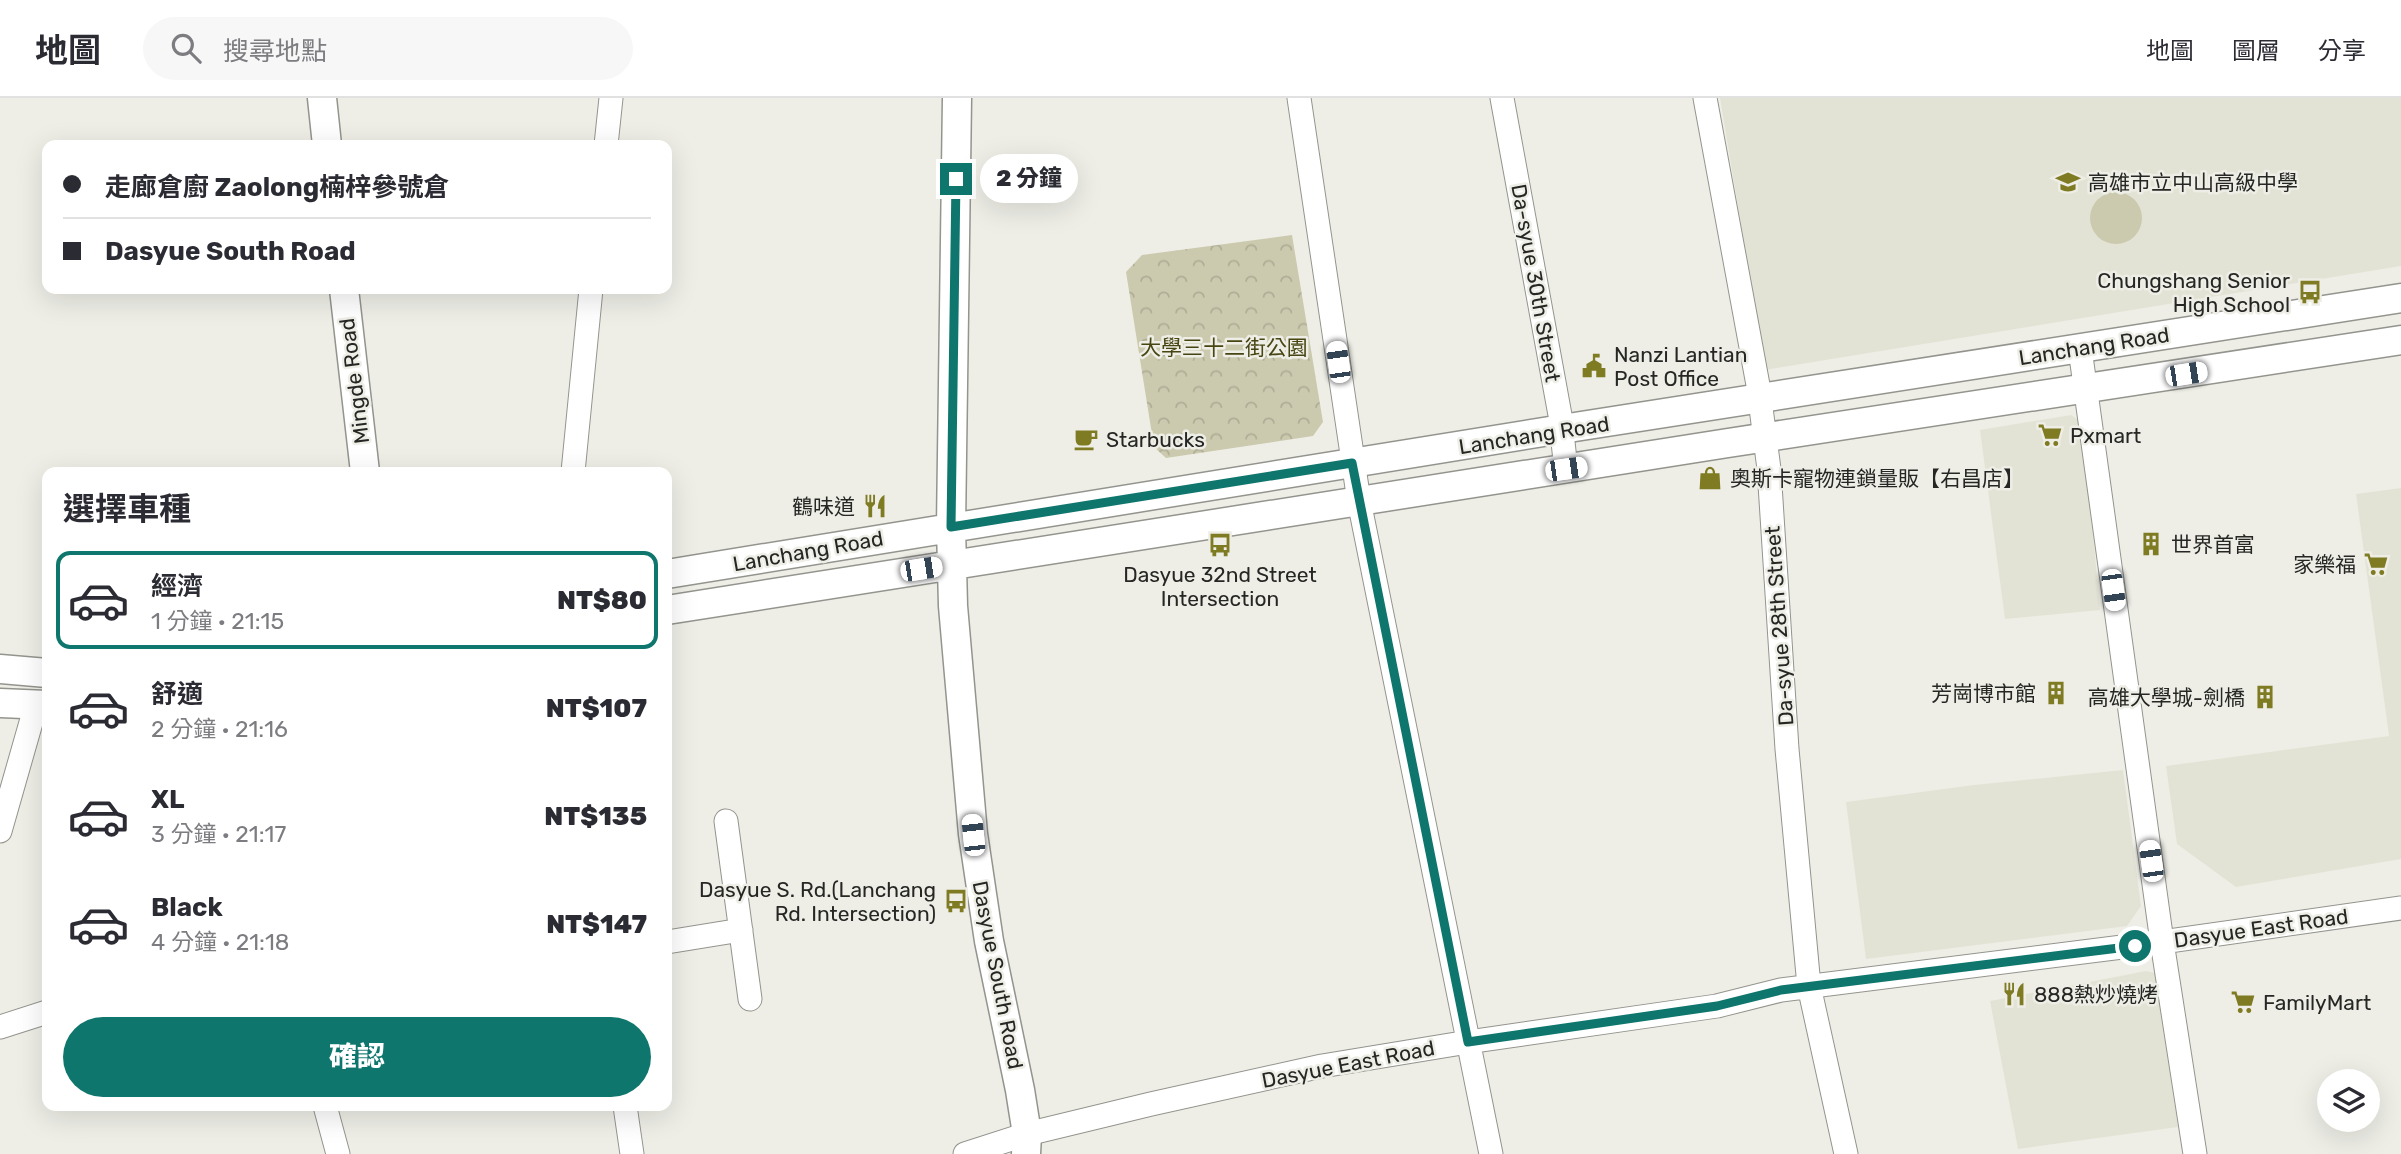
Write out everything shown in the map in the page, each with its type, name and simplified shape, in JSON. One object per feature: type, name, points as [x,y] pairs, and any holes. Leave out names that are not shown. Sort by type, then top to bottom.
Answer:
[{"type":"street","points":[[322,98],[326,140]]},
{"type":"street","points":[[607,140],[611,98]]},
{"type":"street","points":[[951,527],[957,98]]},
{"type":"street","points":[[1299,98],[1352,463],[1490,1154]]},
{"type":"street","name":"Da-syue 30th Street","points":[[1502,98],[1562,429],[1566,469]]},
{"type":"street","name":"Da-syue 28th Street","points":[[1705,98],[1760,398],[1769,469],[1787,749],[1809,986],[1846,1154]]},
{"type":"street","name":"Mingde Road","points":[[345,294],[364,467]]},
{"type":"street","points":[[573,467],[590,294]]},
{"type":"street","name":"Lanchang Road","points":[[672,573],[1562,429],[2401,298]]},
{"type":"street","name":"Lanchang Road","points":[[672,609],[2401,340]]},
{"type":"street","points":[[2080,349],[2162,942],[2195,1154]]},
{"type":"street","name":"Dasyue South Road","points":[[951,527],[954,619],[973,835],[989,941],[1030,1147]]},
{"type":"street","points":[[0,669],[42,673]]},
{"type":"street","points":[[0,703],[42,705],[0,831]]},
{"type":"street","points":[[726,821],[750,999]]},
{"type":"street","name":"Dasyue East Road","points":[[965,1154],[1030,1147],[1322,1066],[1717,1006],[1781,990],[2162,942],[2401,908]]},
{"type":"street","points":[[672,941],[741,930]]},
{"type":"street","points":[[0,1027],[42,1014]]},
{"type":"street","points":[[326,1111],[338,1154]]},
{"type":"street","points":[[626,1111],[632,1154]]},
{"type":"shaded area","name":"高雄市立中山高級中學","points":[[1720,98],[2401,98],[2401,266],[1765,370]]},
{"type":"shaded area","points":[[2071,415],[2083,423],[2100,610],[2005,619],[1980,430]]},
{"type":"shaded area","points":[[2401,488],[2401,859],[2236,887],[2177,844],[2166,766],[2389,736],[2356,494]]},
{"type":"shaded area","points":[[2123,770],[2141,906],[2127,926],[1866,959],[1846,802],[1974,785]]},
{"type":"shaded area","points":[[2146,971],[2155,973],[2178,1127],[2018,1149],[1990,1001]]},
{"type":"green space","points":[[2116,192],[2135,199],[2142,218],[2135,237],[2116,244],[2097,237],[2090,218],[2097,199]]},
{"type":"green space","name":"大學三十二街公園","points":[[1292,235],[1323,422],[1313,436],[1166,458],[1154,447],[1126,272],[1142,255]]},
{"type":"place","name":"高雄市立中山高級中學","points":[[2068,182]]},
{"type":"place","name":"Chungshang Senior High School","points":[[2310,292]]},
{"type":"place","name":"Nanzi Lantian Post Office","points":[[1594,366]]},
{"type":"place","name":"Pxmart","points":[[2050,435]]},
{"type":"place","name":"Starbucks","points":[[1086,439]]},
{"type":"place","name":"奧斯卡寵物連鎖量販【右昌店】","points":[[1710,478]]},
{"type":"place","name":"鶴味道","points":[[875,506]]},
{"type":"place","name":"世界首富","points":[[2151,544]]},
{"type":"place","name":"Dasyue 32nd Street Intersection","points":[[1220,545]]},
{"type":"place","name":"家樂福","points":[[2376,564]]},
{"type":"place","name":"芳崗博市館","points":[[2056,693]]},
{"type":"place","name":"高雄大學城-劍橋","points":[[2265,697]]},
{"type":"place","name":"Dasyue S. Rd.(Lanchang Rd. Intersection)","points":[[956,901]]},
{"type":"place","name":"888熱炒燒烤","points":[[2014,994]]},
{"type":"place","name":"FamilyMart","points":[[2243,1002]]},
{"type":"route","points":[[956,179],[951,527],[1352,463],[1468,1042],[1717,1006],[1781,990],[2135,946]]}]
